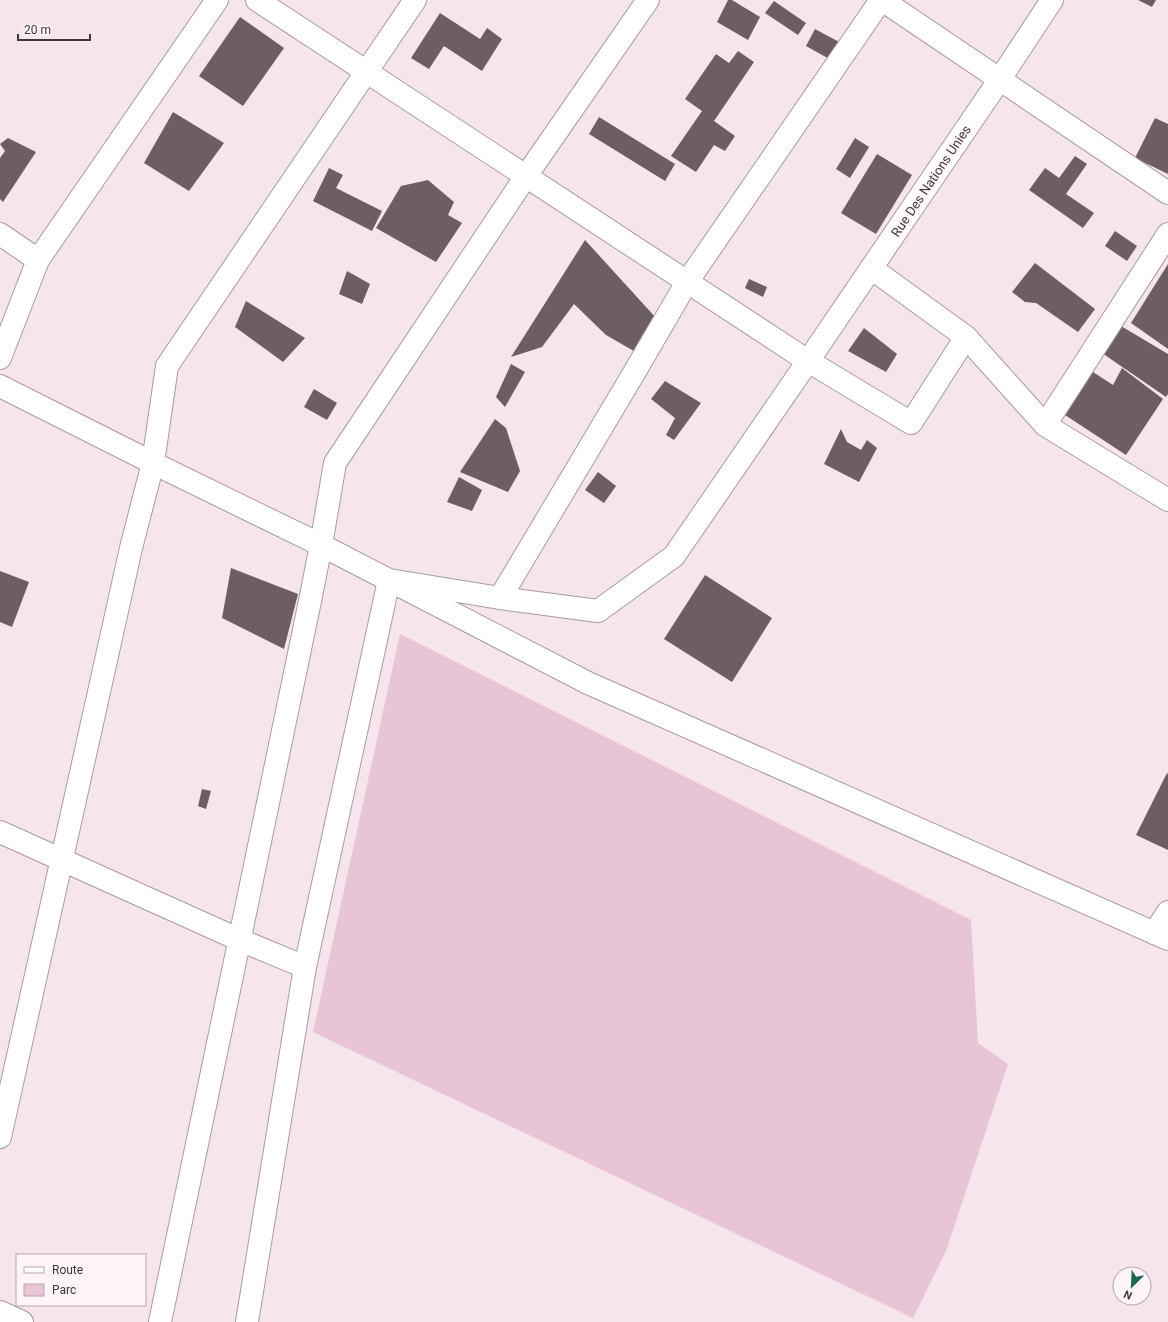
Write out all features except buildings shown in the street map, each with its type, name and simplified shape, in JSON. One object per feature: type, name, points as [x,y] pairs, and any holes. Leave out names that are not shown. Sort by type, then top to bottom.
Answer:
[{"type":"street","points":[[0,358],[38,260],[217,0]]},
{"type":"street","points":[[257,0],[808,361],[912,423],[966,337]]},
{"type":"street","points":[[0,1137],[131,548],[153,463],[167,366],[415,0]]},
{"type":"street","points":[[160,1322],[321,545],[335,463],[526,176],[648,0]]},
{"type":"street","points":[[500,598],[687,282],[882,0],[1168,193]]},
{"type":"street","name":"Rue Des Nations Unies","points":[[389,580],[500,598],[598,611],[674,556],[1000,79],[1052,0]]},
{"type":"street","points":[[0,234],[38,260]]},
{"type":"street","points":[[1045,425],[1168,234]]},
{"type":"street","points":[[871,268],[966,337],[1045,425],[1168,500]]},
{"type":"street","points":[[0,386],[321,545],[588,682],[1161,936],[1168,912]]},
{"type":"street","points":[[247,1322],[305,967],[389,580]]},
{"type":"street","points":[[0,832],[240,940],[305,967]]},
{"type":"street","points":[[0,1312],[22,1322]]},
{"type":"green space","points":[[400,634],[971,920],[978,1043],[1008,1064],[946,1251],[913,1318],[313,1032]]}]
